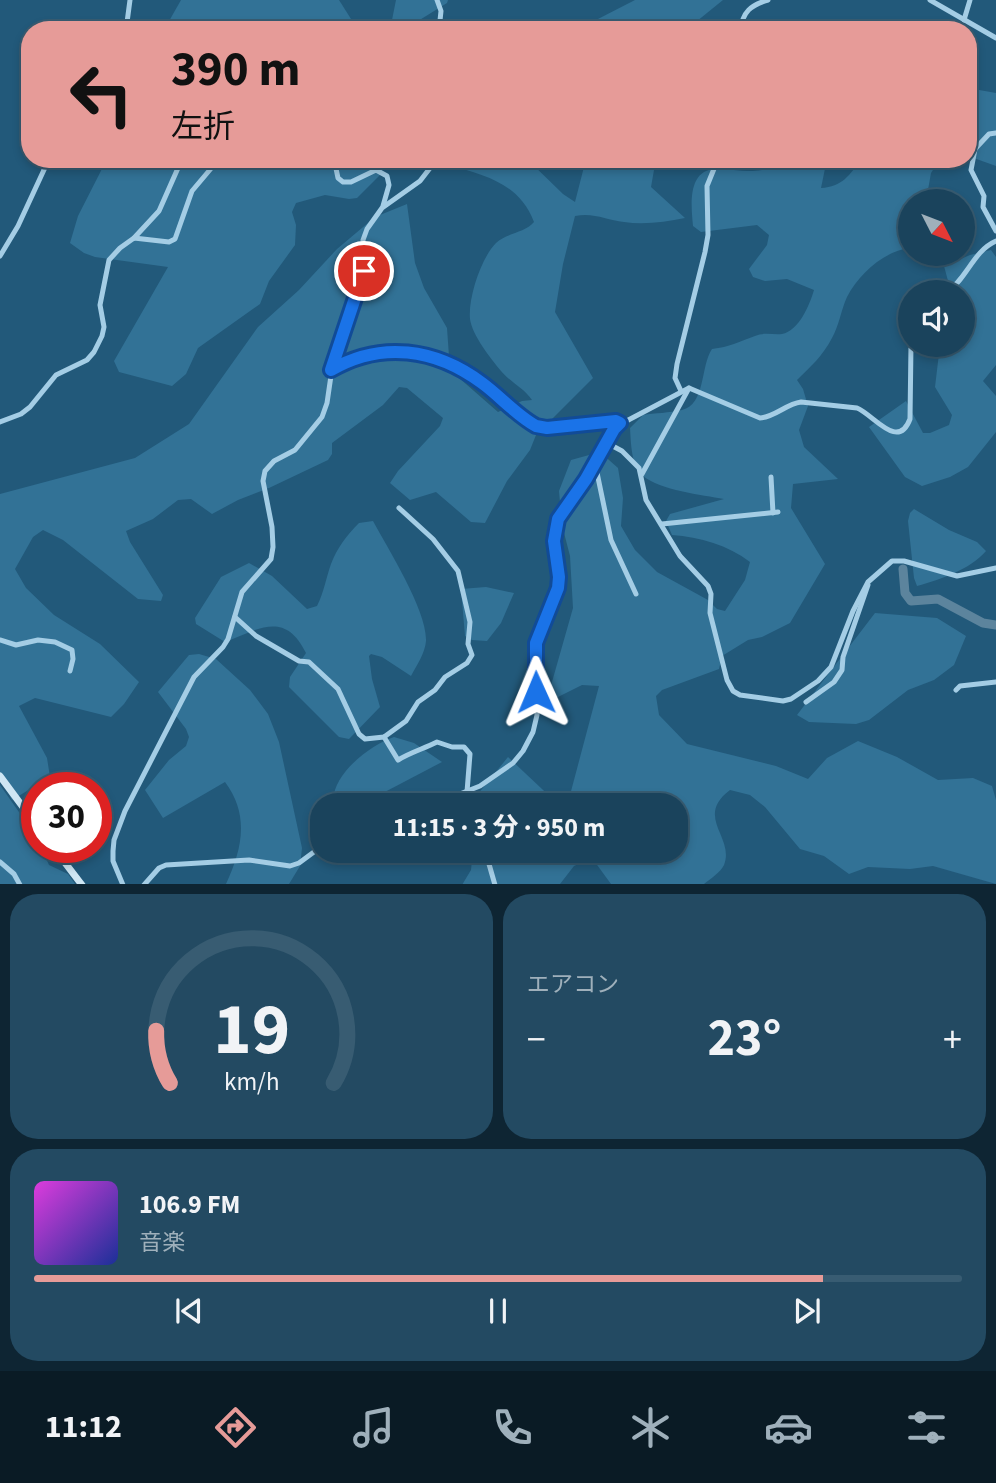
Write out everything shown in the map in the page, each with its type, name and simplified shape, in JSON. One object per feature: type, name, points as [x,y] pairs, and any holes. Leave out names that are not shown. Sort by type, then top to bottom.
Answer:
[{"type":"main road","points":[[0,776],[21,804]]},
{"type":"main road","points":[[66,863],[82,884]]},
{"type":"street","points":[[127,21],[130,0]]},
{"type":"street","points":[[437,0],[441,11],[440,21]]},
{"type":"street","points":[[741,21],[747,10],[768,0]]},
{"type":"street","points":[[930,0],[964,20],[971,0]]},
{"type":"street","points":[[977,27],[996,38]]},
{"type":"street","points":[[977,147],[989,134],[996,133]]},
{"type":"street","points":[[0,256],[18,226],[45,168]]},
{"type":"street","points":[[0,422],[21,414],[56,375],[87,360],[94,352],[104,327],[100,305],[109,260],[159,211],[178,168]]},
{"type":"street","points":[[134,238],[169,242],[175,239],[192,191],[211,168]]},
{"type":"street","points":[[123,884],[113,861],[117,829],[144,770],[194,677],[223,647],[242,592],[271,559],[272,537],[263,481],[265,471],[274,461],[295,450],[322,416],[327,403],[331,370],[364,271],[363,240],[367,229],[382,208],[390,185],[387,176],[376,170],[351,182],[343,182],[338,178],[336,168]]},
{"type":"street","points":[[382,208],[420,181],[430,168]]},
{"type":"street","points":[[681,391],[675,378],[677,364],[705,252],[708,235],[707,186],[714,168]]},
{"type":"street","points":[[971,168],[984,196],[983,207],[996,231]]},
{"type":"street","points":[[961,280],[980,252],[996,241]]},
{"type":"street","points":[[331,370],[343,363],[382,352],[412,352],[440,360],[480,382],[536,426],[547,428],[616,421],[620,423]]},
{"type":"street","points":[[467,792],[513,763],[533,732],[537,715],[536,643],[558,588],[555,528],[620,423],[689,388],[760,418],[769,417],[792,403],[801,402],[858,408],[873,417],[880,426],[895,432],[902,430],[910,419],[911,357]]},
{"type":"street","points":[[642,474],[689,388]]},
{"type":"street","points":[[607,443],[632,459],[642,474],[646,500],[680,556],[708,586],[711,594],[710,613],[727,680],[733,691],[740,695],[783,701],[791,699],[818,681],[831,667],[853,611],[868,582],[886,564],[897,560],[957,576],[996,568]]},
{"type":"street","points":[[595,463],[611,540],[636,594]]},
{"type":"street","points":[[662,524],[775,512],[771,477]]},
{"type":"street","points":[[235,617],[256,636],[299,661],[309,662],[338,689],[359,734],[366,739],[384,737],[406,720],[418,702],[435,690],[445,677],[467,663],[472,655],[467,644],[470,622],[458,571],[433,539],[398,508]]},
{"type":"street","points":[[806,702],[834,682],[842,670],[868,582]]},
{"type":"street","points":[[0,640],[16,645],[38,640],[67,646],[72,650],[73,659],[69,671]]},
{"type":"street","points":[[956,690],[960,686],[996,682]]},
{"type":"street","points":[[384,737],[398,760],[413,750],[423,749],[437,742],[452,747],[464,747],[470,754],[467,792]]},
{"type":"street","points":[[144,884],[159,868],[166,865],[249,860],[290,866],[310,855]]},
{"type":"street","points":[[0,862],[14,874],[20,884]]},
{"type":"street","points":[[489,863],[495,884]]},
{"type":"shaded area","points":[[181,0],[339,0],[352,21],[169,21]]},
{"type":"shaded area","points":[[396,0],[448,0],[418,21],[392,21]]},
{"type":"shaded area","points":[[635,0],[723,0],[697,21],[596,20]]},
{"type":"shaded area","points":[[977,90],[996,93],[996,166],[977,159]]},
{"type":"shaded area","points":[[102,168],[383,168],[380,175],[357,198],[325,195],[296,203],[292,212],[296,225],[295,245],[269,281],[260,304],[198,348],[186,374],[172,386],[119,372],[114,361],[168,267],[95,257],[84,253],[70,243],[78,216]]},
{"type":"shaded area","points":[[459,168],[536,168],[575,202],[584,168],[655,168],[651,187],[685,218],[639,223],[575,216],[555,312],[593,378],[536,435],[530,450],[507,481],[485,523],[471,522],[436,492],[410,500],[390,483],[440,426],[443,418],[407,388],[399,387],[383,405],[332,443],[332,454],[328,460],[212,514],[191,499],[178,500],[153,519],[126,531],[163,595],[161,601],[138,599],[63,540],[43,530],[33,537],[15,569],[26,588],[54,615],[100,644],[139,682],[111,717],[35,698],[19,706],[47,758],[49,772],[21,772],[21,795],[12,800],[0,777],[0,494],[135,458],[189,424],[258,327],[299,290],[337,249],[375,217],[407,204],[415,263],[424,288],[447,328],[450,370],[498,412],[522,401],[532,400],[505,375],[487,353],[470,319],[471,300],[477,279],[490,250],[500,240],[526,229],[534,222],[520,198],[500,183]]},
{"type":"shaded area","points":[[761,168],[825,168],[821,188],[840,183],[854,168],[934,168],[928,189],[898,189],[898,251],[873,265],[858,280],[847,297],[828,345],[797,380],[808,406],[799,430],[804,447],[838,479],[793,484],[791,508],[825,564],[790,623],[762,637],[748,640],[722,656],[719,669],[662,690],[656,696],[659,715],[687,744],[776,766],[808,779],[827,758],[858,741],[897,757],[938,780],[973,778],[992,786],[996,800],[996,884],[933,866],[910,869],[868,867],[849,874],[824,856],[800,849],[765,807],[750,795],[730,790],[715,809],[726,855],[724,865],[718,873],[704,884],[611,884],[596,863],[688,863],[688,793],[571,793],[599,686],[582,685],[556,698],[548,696],[573,608],[570,556],[562,525],[559,491],[571,460],[600,452],[618,468],[623,498],[621,526],[635,550],[657,572],[708,600],[717,609],[725,611],[745,580],[750,562],[713,543],[672,535],[666,521],[670,514],[724,499],[670,488],[643,476],[634,460],[630,428],[643,415],[677,411],[690,406],[699,393],[712,349],[758,335],[788,332],[799,322],[807,309],[814,290],[787,279],[765,281],[753,277],[749,269],[767,245],[769,235],[757,225],[701,232],[693,226],[693,189],[701,175],[708,170],[718,169],[762,170]]},
{"type":"shaded area","points":[[991,250],[996,257],[996,365],[983,381],[996,396],[996,432],[968,467],[950,477],[922,486],[905,477],[869,427],[906,401],[923,433],[949,425],[952,415],[935,387],[939,357],[975,357],[975,280],[948,280],[944,266],[975,266],[975,254]]},
{"type":"shaded area","points":[[914,509],[949,530],[977,542],[986,551],[963,569],[917,586],[908,521]]},
{"type":"shaded area","points":[[373,521],[414,597],[425,628],[426,641],[411,676],[382,657],[371,654],[369,656],[380,707],[349,739],[339,737],[289,687],[290,677],[306,653],[289,631],[270,626],[225,642],[196,624],[195,618],[221,577],[249,563],[272,576],[307,609],[317,606],[339,547],[359,523]]},
{"type":"shaded area","points":[[486,587],[514,593],[501,623],[487,641],[472,640],[465,636],[461,589]]},
{"type":"shaded area","points":[[875,613],[937,618],[966,636],[954,665],[934,680],[908,690],[869,720],[856,724],[809,722],[797,715]]},
{"type":"shaded area","points":[[199,654],[216,659],[250,690],[268,714],[279,742],[302,848],[300,866],[289,884],[226,884],[236,858],[241,820],[233,794],[225,782],[163,818],[145,790],[169,760],[186,746],[189,737],[158,692],[189,655]]},
{"type":"shaded area","points":[[394,737],[414,743],[442,762],[383,793],[334,793],[344,773],[353,763]]},
{"type":"shaded area","points":[[508,757],[546,793],[479,793]]},
{"type":"shaded area","points":[[0,785],[21,815],[21,863],[48,863],[68,874],[75,884],[0,884]]},
{"type":"shaded area","points":[[472,863],[581,863],[574,866],[560,884],[463,884],[471,870]]},
{"type":"waterway","points":[[903,569],[905,593],[911,601],[938,599],[983,623],[996,625]]},
{"type":"route","points":[[364,271],[331,370],[343,363],[382,352],[412,352],[440,360],[468,374],[536,426],[547,428],[616,421],[620,423],[558,519],[555,528],[558,588],[536,643],[536,692]]}]
